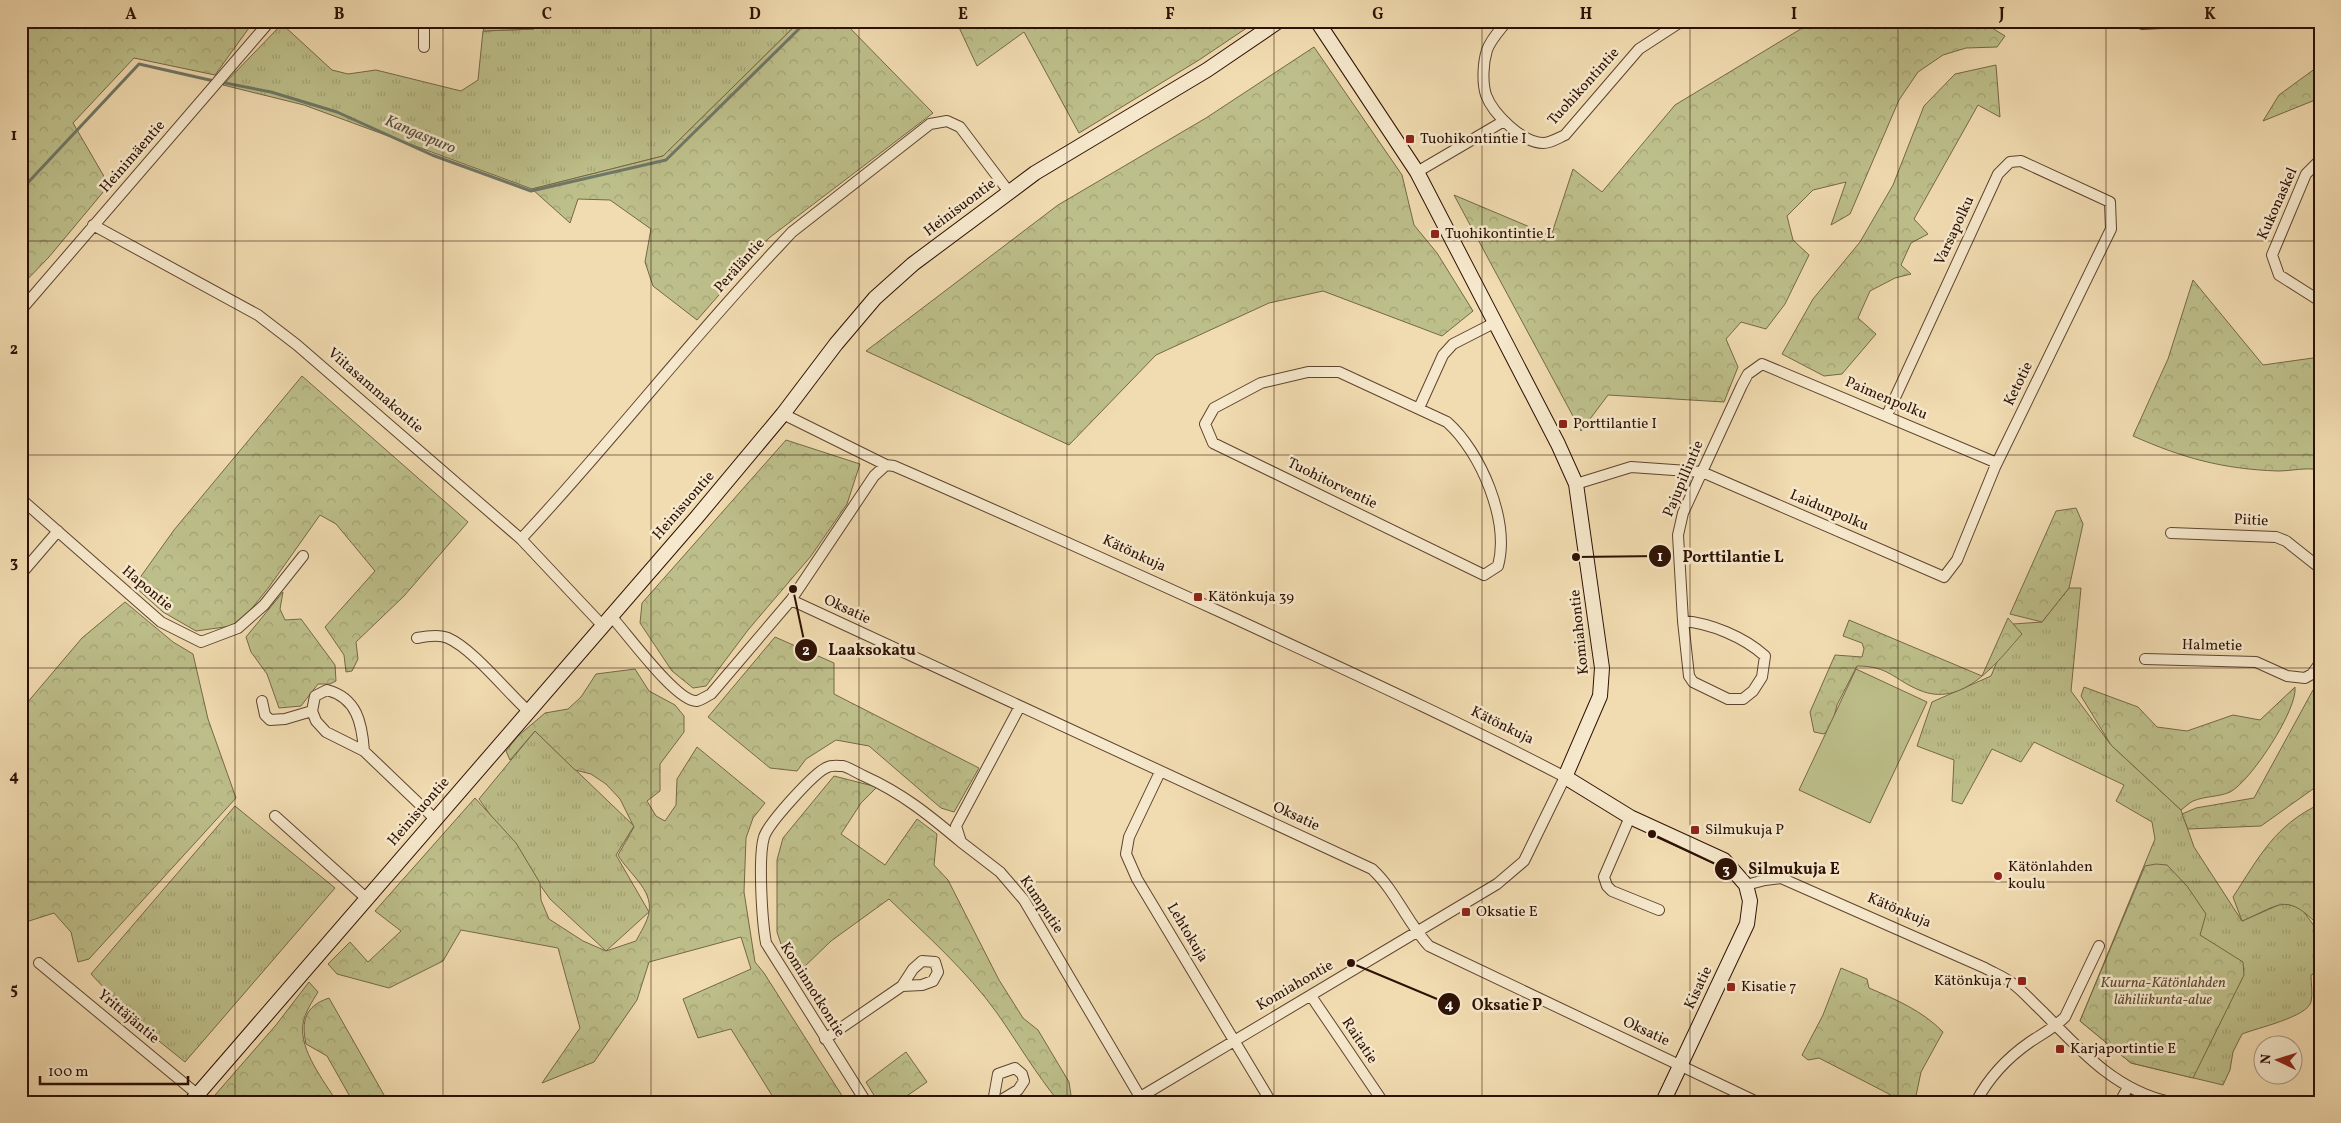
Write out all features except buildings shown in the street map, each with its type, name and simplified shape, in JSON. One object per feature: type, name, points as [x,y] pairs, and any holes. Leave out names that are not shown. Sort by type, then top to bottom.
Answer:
[{"type":"street","points":[[424,21],[424,47]]},
{"type":"street","name":"Heinisuontie","points":[[194,1098],[783,414],[836,344],[875,298],[914,264],[1035,173],[1207,70],[1279,21]]},
{"type":"street","name":"Komiahontie","points":[[1138,1100],[1234,1040],[1497,884],[1524,861],[1565,777],[1600,696],[1602,668],[1576,484],[1558,444],[1417,172],[1317,21]]},
{"type":"street","name":"Tuohikontintie","points":[[1507,21],[1488,48],[1484,74],[1487,96],[1504,121],[1527,139],[1543,143],[1565,135],[1640,49],[1682,21]]},
{"type":"street","points":[[2139,21],[2142,24],[2202,21]]},
{"type":"street","name":"Heinimäentie","points":[[21,310],[267,22]]},
{"type":"street","name":"Peräläntie","points":[[522,538],[565,492],[659,380],[778,246],[792,232],[930,124],[947,121],[960,127],[1009,192]]},
{"type":"street","points":[[1417,172],[1504,121]]},
{"type":"street","name":"Kukonaskel","points":[[2320,160],[2306,174],[2272,254],[2279,275],[2320,301]]},
{"type":"street","name":"Varsapolku","points":[[1887,415],[1998,174],[2010,162],[2021,161],[2110,202]]},
{"type":"street","name":"Ketotie","points":[[1944,576],[1957,560],[1997,463],[2111,229],[2110,202]]},
{"type":"street","name":"Viitasammakontie","points":[[93,225],[258,315],[305,351],[522,538],[669,685],[685,698],[697,700],[711,694],[791,600],[874,476],[886,465]]},
{"type":"street","points":[[1418,408],[1443,355],[1453,344],[1494,323]]},
{"type":"street","name":"Paimenpolku","points":[[1762,364],[1887,415],[1997,463]]},
{"type":"street","name":"Pajupillintie","points":[[1682,621],[1701,622],[1754,647],[1765,656],[1762,677],[1753,691],[1743,699],[1728,699],[1693,682],[1687,669],[1682,621],[1678,535],[1683,513],[1742,385],[1748,374],[1762,364]]},
{"type":"street","name":"Tuohitorventie","points":[[1308,372],[1340,372],[1418,408],[1447,422],[1458,431],[1493,495],[1499,520],[1502,552],[1498,566],[1484,575],[1213,442],[1205,424],[1214,408],[1261,383],[1308,372]]},
{"type":"street","name":"Kätönkuja","points":[[783,414],[886,465],[894,466],[1042,529],[1490,738],[1565,777],[1630,817],[1724,860],[1746,885],[1781,878],[1931,943],[2012,983],[2080,1051],[2128,1087],[2155,1099],[2170,1102]]},
{"type":"street","name":"Laidunpolku","points":[[1576,484],[1631,467],[1702,472],[1944,576]]},
{"type":"street","name":"Hapontie","points":[[21,500],[161,622],[202,642],[238,628],[264,605],[303,556]]},
{"type":"street","points":[[21,574],[58,531]]},
{"type":"street","name":"Piitie","points":[[2171,533],[2276,537],[2286,541],[2320,568]]},
{"type":"street","name":"Oksatie","points":[[791,600],[1019,708],[1119,751],[1160,772],[1191,784],[1372,869],[1383,879],[1416,932],[1429,946],[1757,1102]]},
{"type":"street","points":[[417,638],[431,635],[447,637],[463,647],[528,711]]},
{"type":"street","name":"Halmetie","points":[[2145,659],[2248,661],[2256,662],[2287,676],[2306,678],[2312,674],[2320,662]]},
{"type":"street","points":[[364,751],[363,734],[354,707],[341,694],[327,690],[316,696],[312,711],[316,722],[326,732],[364,751],[435,819]]},
{"type":"street","points":[[262,701],[265,715],[270,720],[285,719],[312,711]]},
{"type":"street","points":[[961,842],[956,826],[959,818],[974,795],[1019,708]]},
{"type":"street","name":"Kominnotkontie","points":[[866,1102],[766,943],[763,929],[762,854],[764,836],[770,825],[812,777],[828,766],[843,766],[886,786],[916,804],[961,842]]},
{"type":"street","name":"Lehtokuja","points":[[1160,772],[1129,838],[1126,854],[1137,879],[1271,1102]]},
{"type":"street","points":[[274,816],[366,898]]},
{"type":"street","points":[[1630,817],[1606,867],[1604,877],[1606,886],[1612,891],[1659,910]]},
{"type":"street","name":"Kumputie","points":[[961,842],[1000,872],[1024,900],[1138,1100]]},
{"type":"street","name":"Kisatie","points":[[1663,1102],[1747,924],[1750,901],[1746,885]]},
{"type":"street","points":[[1976,1102],[1996,1071],[2030,1042],[2057,1026],[2065,1018],[2099,946]]},
{"type":"street","name":"Yrittäjäntie","points":[[39,962],[194,1098]]},
{"type":"street","points":[[825,1038],[902,986]]},
{"type":"street","name":"Raitatie","points":[[1311,996],[1383,1102]]},
{"type":"street","points":[[993,1102],[998,1074],[1015,1068],[1022,1074],[1024,1082],[1018,1090],[998,1102]]},
{"type":"street","points":[[2120,1102],[2128,1087]]},
{"type":"green space","points":[[21,21],[254,21],[215,75],[134,58],[73,123],[109,185],[49,257],[21,286]]},
{"type":"green space","points":[[480,21],[538,21],[534,29],[484,31]]},
{"type":"green space","points":[[538,21],[596,21],[593,25],[621,21],[800,21],[663,156],[532,189],[304,105],[223,85],[282,24],[332,70],[348,74],[376,70],[461,91],[478,80],[483,31],[534,29]]},
{"type":"green space","points":[[800,21],[843,21],[933,113],[769,238],[697,320],[653,286],[645,262],[651,229],[610,200],[578,199],[570,223],[532,189],[663,156]]},
{"type":"green space","points":[[956,21],[1257,21],[1199,60],[1079,133],[1024,32],[977,66]]},
{"type":"green space","points":[[1814,21],[1981,21],[2005,36],[1997,47],[1966,48],[1943,55],[1918,72],[1899,100],[1850,214],[1831,225],[1846,182],[1813,190],[1787,216],[1793,240],[1809,255],[1785,304],[1766,329],[1741,322],[1726,339],[1738,367],[1724,402],[1608,395],[1581,431],[1454,195],[1551,236],[1573,169],[1602,192],[1675,105]]},
{"type":"green space","points":[[1314,47],[1402,175],[1414,225],[1437,253],[1473,311],[1442,336],[1323,291],[1269,303],[1156,355],[1069,445],[866,351],[1058,205],[1206,118]]},
{"type":"green space","points":[[1996,65],[2000,117],[1978,105],[1914,219],[1928,234],[1911,243],[1901,265],[1911,274],[1895,278],[1870,291],[1858,318],[1876,334],[1842,374],[1824,376],[1782,354],[1813,299],[1860,242],[1893,185],[1924,106],[1955,74]]},
{"type":"green space","points":[[2320,65],[2320,98],[2263,121],[2279,95]]},
{"type":"green space","points":[[2193,280],[2263,365],[2320,357],[2320,470],[2258,470],[2221,465],[2186,456],[2133,436],[2168,359]]},
{"type":"green space","points":[[302,376],[468,522],[404,596],[356,642],[358,659],[352,671],[346,672],[344,655],[325,627],[375,571],[336,524],[320,515],[269,587],[245,617],[232,626],[196,631],[163,612],[134,586],[174,530]]},
{"type":"green space","points":[[786,440],[860,464],[847,504],[811,556],[748,630],[706,686],[693,688],[672,671],[640,623],[642,603]]},
{"type":"green space","points":[[2076,508],[2083,524],[2069,588],[2042,622],[2010,614],[2056,511]]},
{"type":"green space","points":[[2069,588],[2081,588],[2071,691],[2111,745],[2181,810],[2194,847],[2242,921],[2283,903],[2301,908],[2320,934],[2320,971],[2311,975],[2312,992],[2311,1002],[2308,1007],[2291,1017],[2242,1034],[2233,1052],[2230,1070],[2223,1085],[2131,1063],[2080,1021],[2155,839],[2152,822],[2116,801],[2124,785],[2034,742],[2021,762],[1992,749],[1962,804],[1952,801],[1954,760],[1917,746],[1932,702],[1991,676],[2013,624],[2042,622]]},
{"type":"green space","points":[[283,592],[280,609],[285,620],[301,619],[335,665],[336,681],[330,684],[318,684],[301,706],[279,708],[267,674],[251,652],[246,637]]},
{"type":"green space","points":[[125,602],[173,642],[193,654],[208,719],[236,798],[89,959],[78,962],[71,932],[54,913],[29,921],[21,930],[21,710],[82,638]]},
{"type":"green space","points":[[2008,618],[2022,634],[1982,676]]},
{"type":"green space","points":[[1849,620],[1982,676],[1964,688],[1950,693],[1935,694],[1910,686],[1877,668],[1857,666],[1837,705],[1832,725],[1824,734],[1814,732],[1810,712],[1835,655],[1862,657],[1864,649],[1862,643],[1843,636]]},
{"type":"green space","points":[[775,637],[834,663],[834,694],[979,768],[954,812],[941,808],[869,746],[836,740],[806,759],[797,771],[770,768],[708,717]]},
{"type":"green space","points":[[635,669],[649,691],[675,705],[684,716],[684,732],[660,764],[660,791],[647,801],[656,816],[665,821],[676,805],[677,779],[697,747],[765,803],[753,818],[746,838],[744,892],[755,962],[764,973],[846,1102],[776,1102],[731,1029],[698,1038],[683,999],[751,969],[741,937],[649,962],[637,1000],[594,1062],[542,1083],[580,1028],[558,948],[461,930],[443,961],[389,988],[337,974],[328,964],[350,942],[368,962],[401,931],[375,911],[475,798],[516,843],[540,883],[541,900],[549,919],[583,941],[606,951],[636,941],[647,919],[649,904],[644,889],[618,855],[634,827],[620,799],[606,784],[591,774],[575,770],[535,731],[510,760],[506,751],[518,736],[545,713],[568,709],[581,697],[596,674]]},
{"type":"green space","points":[[1856,669],[1927,702],[1870,823],[1799,790]]},
{"type":"green space","points":[[2084,687],[2138,707],[2157,727],[2187,731],[2233,715],[2260,720],[2295,687],[2289,711],[2272,744],[2239,785],[2230,792],[2193,801],[2181,810],[2111,745],[2081,696]]},
{"type":"green space","points":[[2313,690],[2320,698],[2320,784],[2261,826],[2188,829],[2182,814],[2196,808],[2254,798]]},
{"type":"green space","points":[[535,731],[634,826],[616,855],[649,912],[606,951],[550,899],[479,799]]},
{"type":"green space","points":[[834,776],[877,787],[861,803],[841,834],[885,865],[917,819],[937,834],[934,865],[948,880],[999,980],[1023,1018],[1038,1030],[1069,1082],[1072,1102],[1059,1102],[997,1013],[973,983],[889,899],[831,941],[802,969],[783,950],[777,932],[777,860],[783,838]]},
{"type":"green space","points":[[2320,804],[2320,927],[2299,909],[2283,904],[2242,921],[2233,897],[2251,869],[2269,843],[2280,832],[2304,812]]},
{"type":"green space","points":[[235,806],[335,888],[185,1062],[139,1025],[91,974]]},
{"type":"green space","name":"Kuurna-Kätönlahden lähiliikunta-alue","points":[[2167,865],[2187,886],[2206,914],[2200,935],[2243,962],[2244,975],[2193,1078],[2131,1063],[2080,1021],[2145,866]]},
{"type":"green space","points":[[1841,968],[1867,979],[1869,988],[1899,1001],[1918,1012],[1943,1032],[1921,1072],[1916,1096],[1912,1102],[1900,1102],[1889,1094],[1819,1058],[1808,1060],[1802,1055],[1823,1015]]},
{"type":"green space","points":[[309,982],[318,992],[309,1007],[303,1024],[305,1044],[319,1075],[337,1102],[209,1102],[276,1025]]},
{"type":"green space","points":[[329,998],[388,1102],[353,1102],[327,1056],[306,1044],[304,1028],[307,1015],[315,1005]]},
{"type":"green space","points":[[906,1052],[927,1082],[898,1102],[878,1102],[866,1082]]},
{"type":"waterway","name":"Kangaspuro","points":[[220,82],[271,92],[337,112],[432,155],[531,191],[666,160],[807,21]]},
{"type":"waterway","name":"Kangaspuro","points":[[21,190],[139,64],[214,81]]},
{"type":"place","name":"Tuohikontintie I","points":[[1410,139]]},
{"type":"place","name":"Tuohikontintie L","points":[[1435,234]]},
{"type":"place","name":"Porttilantie I","points":[[1563,424]]},
{"type":"place","name":"Porttilantie L","points":[[1576,557]]},
{"type":"place","name":"Laaksokatu","points":[[793,589]]},
{"type":"place","name":"Kätönkuja 39","points":[[1198,597]]},
{"type":"place","name":"Silmukuja P","points":[[1695,830]]},
{"type":"place","name":"Silmukuja E","points":[[1652,834]]},
{"type":"place","name":"Kätönlahden koulu","points":[[1998,876]]},
{"type":"place","name":"Oksatie E","points":[[1466,912]]},
{"type":"place","name":"Oksatie P","points":[[1351,963]]},
{"type":"place","name":"Kätönkuja 7","points":[[2022,981]]},
{"type":"place","name":"Kisatie 7","points":[[1731,987]]},
{"type":"place","name":"Karjaportintie E","points":[[2060,1049]]}]
